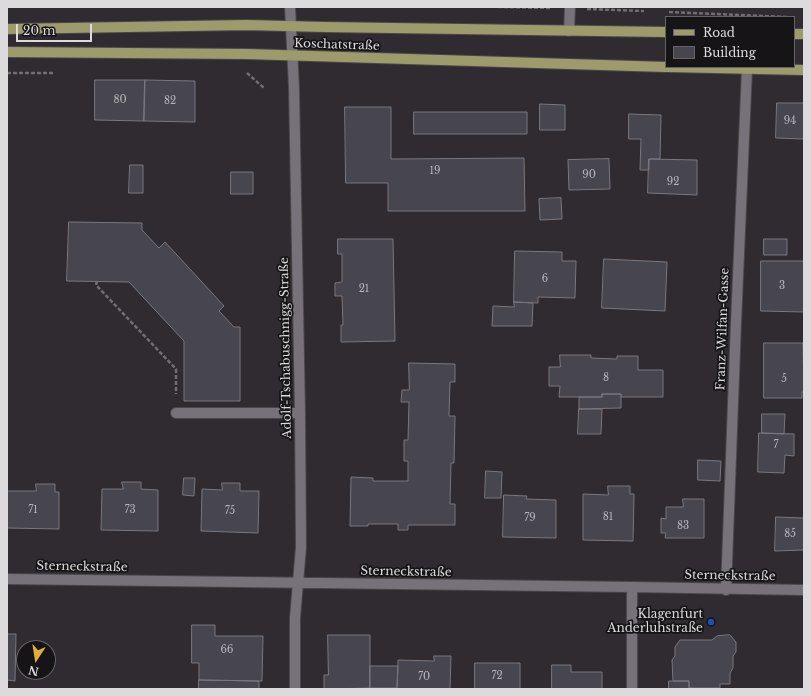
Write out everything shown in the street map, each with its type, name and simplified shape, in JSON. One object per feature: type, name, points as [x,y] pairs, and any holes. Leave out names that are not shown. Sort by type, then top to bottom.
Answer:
[{"type":"main road","name":"Koschatstraße","points":[[7,29],[247,25],[665,32]]},
{"type":"main road","name":"Koschatstraße","points":[[7,52],[247,54],[665,67]]},
{"type":"main road","name":"Koschatstraße","points":[[708,68],[804,70]]},
{"type":"street","name":"Adolf-Tschabuschnigg-Straße","points":[[290,7],[293,56],[301,547],[295,618],[295,689]]},
{"type":"street","points":[[569,31],[570,7]]},
{"type":"street","name":"Franz-Wilfan-Gasse","points":[[726,590],[736,323],[748,69]]},
{"type":"street","points":[[176,413],[300,413]]},
{"type":"street","name":"Sterneckstraße","points":[[7,579],[804,590]]},
{"type":"street","points":[[632,587],[632,689]]},
{"type":"path","points":[[247,73],[264,88]]},
{"type":"path","points":[[97,281],[96,285],[176,369],[176,413]]},
{"type":"building","points":[[95,80],[145,80],[144,121],[95,120]]},
{"type":"building","points":[[145,80],[195,81],[195,122],[144,121]]},
{"type":"building","points":[[777,103],[804,103],[804,139],[776,138]]},
{"type":"building","points":[[540,104],[565,105],[565,130],[540,130]]},
{"type":"building","points":[[345,107],[391,107],[391,159],[524,158],[525,211],[388,211],[388,183],[346,183]]},
{"type":"building","points":[[414,112],[527,112],[527,134],[414,134]]},
{"type":"building","points":[[629,114],[661,115],[660,159],[649,159],[649,170],[640,170],[641,139],[629,139]]},
{"type":"building","points":[[609,159],[610,189],[569,190],[568,160]]},
{"type":"building","points":[[649,159],[697,160],[697,195],[648,193]]},
{"type":"building","points":[[130,165],[143,165],[143,193],[129,193]]},
{"type":"building","points":[[231,172],[253,172],[253,194],[231,194]]},
{"type":"building","points":[[561,198],[562,219],[540,220],[539,199]]},
{"type":"building","points":[[69,222],[142,223],[142,230],[159,248],[165,242],[224,306],[219,311],[234,327],[240,327],[240,401],[184,401],[184,341],[129,282],[67,281]]},
{"type":"building","points":[[338,239],[393,239],[395,341],[341,342],[341,325],[343,325],[342,296],[335,296],[335,283],[342,282],[342,254],[338,254]]},
{"type":"building","points":[[764,239],[787,239],[787,255],[764,255]]},
{"type":"building","points":[[515,251],[562,252],[562,261],[576,261],[575,298],[538,297],[538,303],[514,302]]},
{"type":"building","points":[[604,259],[667,262],[665,311],[602,308]]},
{"type":"building","points":[[761,261],[804,261],[804,312],[761,311]]},
{"type":"building","points":[[514,302],[533,303],[532,326],[492,326],[493,306],[514,307]]},
{"type":"building","points":[[764,343],[803,343],[804,392],[802,392],[802,398],[764,398]]},
{"type":"building","points":[[560,355],[591,355],[591,358],[617,359],[617,356],[638,356],[638,370],[663,370],[663,397],[621,397],[621,394],[602,394],[602,397],[559,397],[560,386],[549,386],[549,367],[560,367]]},
{"type":"building","points":[[409,363],[455,364],[455,382],[450,382],[449,416],[455,416],[454,463],[451,463],[450,504],[455,504],[455,525],[408,525],[408,530],[398,530],[398,524],[368,524],[368,526],[350,526],[351,477],[373,478],[373,481],[408,481],[408,461],[404,461],[404,440],[408,440],[409,402],[401,402],[402,390],[409,390]]},
{"type":"building","points":[[602,394],[621,394],[621,408],[579,409],[579,397],[602,397]]},
{"type":"building","points":[[579,409],[602,409],[601,434],[578,434]]},
{"type":"building","points":[[762,414],[785,414],[784,434],[762,433]]},
{"type":"building","points":[[759,433],[794,434],[794,456],[785,455],[784,473],[758,472]]},
{"type":"building","points":[[698,460],[721,461],[720,481],[698,480]]},
{"type":"building","points":[[486,471],[502,472],[501,498],[485,498]]},
{"type":"building","points":[[184,478],[195,478],[194,496],[183,495]]},
{"type":"building","points":[[122,482],[141,482],[141,489],[158,490],[158,531],[101,530],[102,489],[123,489]]},
{"type":"building","points":[[222,483],[240,483],[240,491],[259,491],[258,533],[201,531],[202,489],[222,490]]},
{"type":"building","points":[[36,484],[55,484],[55,492],[59,492],[59,529],[7,528],[7,491],[36,491]]},
{"type":"building","points":[[608,486],[630,486],[630,494],[634,494],[633,541],[583,540],[583,494],[608,495]]},
{"type":"building","points":[[504,495],[527,496],[526,499],[556,500],[556,538],[503,537]]},
{"type":"building","points":[[683,499],[704,499],[704,538],[665,538],[666,533],[661,533],[661,518],[666,519],[666,507],[683,507]]},
{"type":"building","points":[[776,517],[804,518],[804,550],[775,551]]},
{"type":"building","points":[[192,625],[215,625],[215,636],[263,636],[262,681],[199,680],[199,663],[192,663]]},
{"type":"building","points":[[7,634],[16,634],[15,681],[7,680]]},
{"type":"building","points":[[328,635],[370,635],[370,688],[324,689],[324,675],[328,675]]},
{"type":"building","points":[[730,635],[736,642],[736,652],[733,656],[733,668],[730,673],[730,684],[720,684],[720,688],[689,688],[689,681],[673,681],[672,660],[675,656],[675,647],[680,640],[712,640],[717,636]]},
{"type":"building","points":[[434,656],[451,656],[450,689],[397,689],[398,660],[434,661]]},
{"type":"building","points":[[475,663],[520,663],[520,689],[475,689]]},
{"type":"building","points":[[552,665],[571,665],[571,672],[602,672],[602,689],[552,689]]},
{"type":"building","points":[[370,666],[398,666],[397,688],[370,688]]},
{"type":"building","points":[[199,680],[259,681],[259,689],[199,689]]},
{"type":"building","points":[[669,681],[689,681],[689,688],[700,689],[669,689]]},
{"type":"place","name":"Klagenfurt Anderluhstraße","points":[[711,622]]}]
